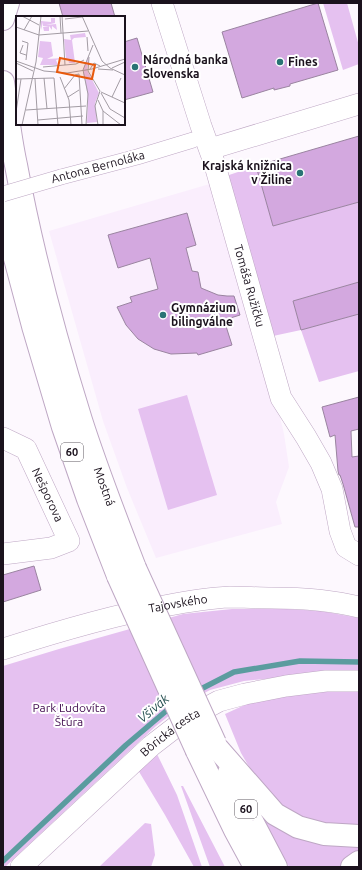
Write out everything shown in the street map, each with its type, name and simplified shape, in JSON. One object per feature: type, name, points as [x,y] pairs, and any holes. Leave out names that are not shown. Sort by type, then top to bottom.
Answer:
[{"type":"main road","points":[[3,19],[8,3]]},
{"type":"main road","name":"Mostná","points":[[3,82],[16,165],[33,245],[52,322],[81,421],[106,492],[126,572]]},
{"type":"main road","name":"Mostná","points":[[3,204],[13,251],[33,326],[88,499],[126,572],[208,752],[255,867]]},
{"type":"main road","points":[[208,752],[275,814],[298,827],[324,834],[359,836]]},
{"type":"main road","points":[[208,752],[239,867]]},
{"type":"main road","name":"Mostná","points":[[208,752],[252,821],[276,867]]},
{"type":"main road","points":[[352,867],[359,862]]},
{"type":"street","name":"Tomáša Ružičku","points":[[162,3],[201,126],[201,144],[281,398],[306,437],[332,489],[340,531],[346,547],[359,555]]},
{"type":"street","name":"Antona Bernoláka","points":[[3,194],[60,177],[137,157],[201,144],[359,104]]},
{"type":"street","name":"Nešporova","points":[[3,438],[26,449],[69,541],[51,548],[3,554]]},
{"type":"street","name":"Tajovského","points":[[3,649],[55,632],[139,610],[186,602],[229,597],[285,598],[341,603],[359,607]]},
{"type":"street","name":"Bôrická cesta","points":[[21,867],[151,746],[186,719],[219,701],[245,694],[299,684],[326,681],[359,681]]},
{"type":"shaded area","name":"Gymnázium bilingválne","points":[[213,183],[276,400],[284,434],[289,467],[276,502],[282,524],[156,558],[127,488],[103,421],[49,231]]},
{"type":"green space","points":[[323,3],[347,3],[359,46],[359,64],[343,70]]},
{"type":"green space","points":[[256,166],[273,226],[359,202],[359,282],[293,301],[301,330],[273,336],[226,176]]},
{"type":"green space","points":[[359,314],[359,371],[319,382],[301,330]]},
{"type":"green space","points":[[187,395],[217,495],[168,510],[138,409]]},
{"type":"green space","name":"Park Ľudovíta Štúra","points":[[232,609],[287,609],[321,611],[359,618],[359,673],[326,673],[244,681],[210,690],[184,704],[156,726],[5,867],[3,867],[3,666],[183,614]]},
{"type":"green space","points":[[359,689],[359,827],[324,826],[281,810],[255,777],[241,753],[225,714],[249,703],[288,694]]},
{"type":"green space","points":[[157,754],[177,795],[202,867],[194,867],[138,770]]},
{"type":"green space","points":[[181,786],[183,786],[225,867],[210,867]]},
{"type":"green space","points":[[264,815],[359,844],[359,851],[349,859],[343,867],[289,867],[262,817]]},
{"type":"green space","points":[[145,823],[151,824],[155,855],[151,867],[99,867]]},
{"type":"building","points":[[59,3],[111,3],[115,16],[63,16]]},
{"type":"building","points":[[318,3],[338,70],[290,84],[290,86],[274,90],[274,88],[242,98],[222,32]]},
{"type":"building","name":"Národná banka Slovenska","points":[[137,38],[153,92],[125,100],[125,42]]},
{"type":"building","points":[[359,136],[359,202],[273,226],[256,166]]},
{"type":"building","points":[[187,213],[196,245],[186,248],[192,271],[198,272],[201,288],[218,295],[234,296],[240,315],[224,320],[232,345],[198,355],[197,353],[171,354],[154,349],[138,339],[126,325],[117,307],[132,302],[130,297],[158,289],[150,258],[118,268],[108,235]]},
{"type":"building","points":[[359,282],[359,314],[301,330],[293,301]]},
{"type":"building","points":[[359,397],[359,429],[351,431],[352,457],[359,456],[359,527],[355,527],[338,471],[335,435],[330,437],[322,407]]},
{"type":"building","points":[[34,566],[41,590],[3,602],[3,575]]},
{"type":"waterway","name":"Všivák","points":[[197,691],[234,672],[300,661],[359,662]]},
{"type":"waterway","name":"Všivák","points":[[3,861],[126,745],[172,706]]},
{"type":"place","name":"Fines","points":[[280,62]]},
{"type":"place","name":"Národná banka Slovenska","points":[[135,67]]},
{"type":"place","name":"Krajská knižnica v Žiline","points":[[300,173]]},
{"type":"place","name":"Gymnázium bilingválne","points":[[163,315]]}]
